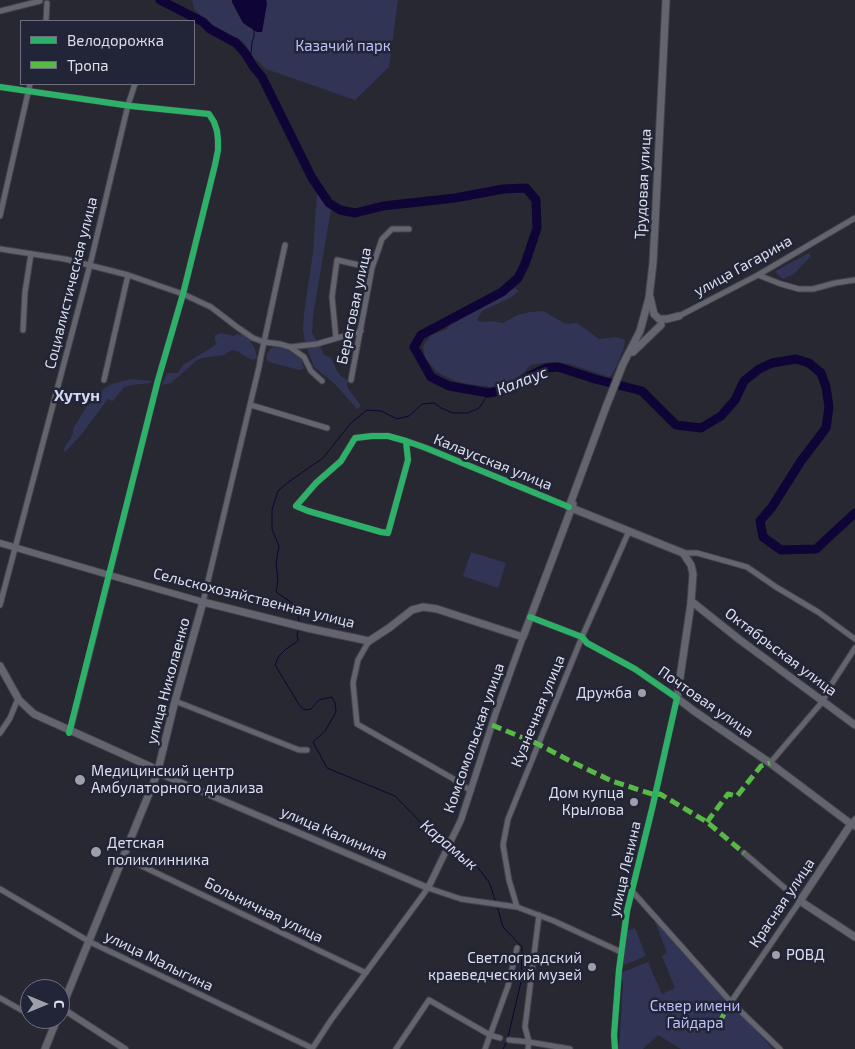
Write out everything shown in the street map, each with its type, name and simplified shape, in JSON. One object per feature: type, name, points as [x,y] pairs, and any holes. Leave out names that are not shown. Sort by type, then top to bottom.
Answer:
[{"type":"main road","name":"Трудовая улица","points":[[606,406],[623,364],[640,330],[649,294],[656,206],[666,0]]},
{"type":"main road","points":[[649,294],[654,314],[659,319],[679,316]]},
{"type":"main road","name":"улица Гагарина","points":[[640,330],[661,325],[679,316]]},
{"type":"main road","points":[[623,364],[661,325]]},
{"type":"main road","name":"Комсомольская улица","points":[[523,637],[595,444],[606,406]]},
{"type":"main road","name":"Калаусская улица","points":[[570,507],[683,553]]},
{"type":"main road","name":"улица Ленина","points":[[677,698],[692,601],[693,574],[691,565],[683,553]]},
{"type":"main road","name":"Октябрьская улица","points":[[692,601],[740,640],[855,725]]},
{"type":"main road","name":"Сельскохозяйственная улица","points":[[203,602],[286,623],[369,640],[389,628],[412,610],[423,607],[437,609],[523,637]]},
{"type":"main road","name":"улица Николаенко","points":[[87,940],[158,771],[175,701],[203,602]]},
{"type":"main road","points":[[0,666],[19,700],[34,714],[70,732]]},
{"type":"main road","name":"улица Калинина","points":[[0,671],[17,701],[32,716],[158,771]]},
{"type":"main road","name":"Почтовая улица","points":[[677,698],[854,823]]},
{"type":"main road","name":"улица Николаенко","points":[[70,982],[158,771]]},
{"type":"main road","name":"Красная улица","points":[[800,901],[854,823]]},
{"type":"main road","points":[[800,901],[855,937]]},
{"type":"main road","points":[[43,1049],[50,1029]]},
{"type":"street","points":[[0,11],[40,0],[42,4],[47,2],[46,20]]},
{"type":"street","points":[[0,216],[30,85]]},
{"type":"street","name":"Социалистическая улица","points":[[0,605],[90,265],[128,105],[135,85]]},
{"type":"street","points":[[0,87],[209,114],[217,131],[218,150],[183,294],[158,380],[70,732]]},
{"type":"street","name":"улица Гагарина","points":[[679,316],[758,275],[855,218]]},
{"type":"street","name":"Береговая улица","points":[[351,380],[372,268],[382,239],[392,229],[409,229]]},
{"type":"street","name":"улица Николаенко","points":[[203,602],[260,367],[285,245]]},
{"type":"street","points":[[0,248],[90,265],[128,275],[183,294],[211,307],[253,338],[290,347],[304,357],[310,371],[322,381]]},
{"type":"street","points":[[23,330],[31,254]]},
{"type":"street","points":[[336,338],[332,297],[337,260],[372,268]]},
{"type":"street","points":[[104,380],[128,275]]},
{"type":"street","points":[[758,275],[799,289],[813,289],[855,280]]},
{"type":"street","points":[[290,347],[316,344],[361,330]]},
{"type":"street","points":[[250,405],[327,428]]},
{"type":"street","name":"Калаусская улица","points":[[406,442],[408,460],[388,533],[296,506],[316,483],[341,461],[356,438],[388,436],[406,442],[558,501],[570,507]]},
{"type":"street","name":"Кузнечная улица","points":[[517,907],[508,880],[503,845],[508,819],[582,637],[629,531]]},
{"type":"street","name":"Сельскохозяйственная улица","points":[[0,543],[203,602]]},
{"type":"street","name":"Калаусская улица","points":[[683,553],[697,553],[747,567],[818,612],[855,639]]},
{"type":"street","name":"Почтовая улица","points":[[530,617],[582,637],[587,642],[635,669],[677,698]]},
{"type":"street","name":"Комсомольская улица","points":[[312,1049],[331,1020],[428,888],[461,820],[496,712],[523,637]]},
{"type":"street","points":[[369,640],[358,660],[353,683],[357,724],[452,778],[471,791]]},
{"type":"street","points":[[770,763],[823,701],[855,648]]},
{"type":"street","name":"улица Ленина","points":[[614,1049],[619,970],[626,920],[677,698]]},
{"type":"street","points":[[0,733],[10,718],[17,701]]},
{"type":"street","points":[[175,701],[299,750],[306,750]]},
{"type":"street","name":"улица Калинина","points":[[158,771],[428,888],[462,899],[517,907]]},
{"type":"street","points":[[744,853],[800,901]]},
{"type":"street","name":"Больничная улица","points":[[123,857],[366,973]]},
{"type":"street","name":"улица Малыгина","points":[[0,889],[87,940],[312,1049]]},
{"type":"street","points":[[632,891],[732,1002],[780,1049]]},
{"type":"street","name":"Красная улица","points":[[732,1002],[800,901]]},
{"type":"street","points":[[517,907],[554,921],[621,952]]},
{"type":"street","points":[[528,1049],[529,1042],[525,1027],[538,915]]},
{"type":"street","points":[[485,1049],[508,986],[517,948]]},
{"type":"street","points":[[0,998],[20,1009]]},
{"type":"street","points":[[396,1049],[429,1000],[490,1035],[500,1038]]},
{"type":"street","points":[[70,1013],[125,1049]]},
{"type":"street","points":[[509,1040],[570,1049]]},
{"type":"green space","name":"Казачий парк","points":[[192,0],[232,0],[238,14],[247,26],[257,32],[262,32],[266,0],[398,0],[389,67],[355,100],[266,69],[254,58],[245,44],[238,38],[229,35],[208,22],[194,9]]},
{"type":"green space","points":[[317,194],[331,209],[313,316],[312,333],[324,355],[331,358],[337,371],[347,380],[347,387],[361,406],[357,409],[335,384],[314,367],[305,342],[303,329],[304,313],[313,253]]},
{"type":"green space","points":[[809,253],[811,256],[794,274],[783,279],[775,272],[777,270]]},
{"type":"green space","points":[[515,288],[519,291],[512,297],[482,311],[477,320],[481,322],[503,323],[518,315],[543,311],[566,324],[577,323],[599,339],[616,337],[625,340],[624,347],[612,374],[609,377],[570,364],[542,363],[531,365],[514,379],[492,387],[455,381],[437,372],[425,358],[424,353],[423,346],[431,335],[447,329],[450,324]]},
{"type":"green space","points":[[221,333],[233,336],[238,334],[244,335],[255,349],[257,358],[253,360],[232,350],[224,355],[202,358],[197,360],[171,383],[162,385],[167,373],[178,373],[183,365],[214,346],[217,343],[215,335]]},
{"type":"green space","points":[[274,347],[284,348],[300,357],[304,368],[299,370],[269,362],[267,354]]},
{"type":"green space","points":[[130,379],[151,381],[150,383],[124,387],[113,401],[108,399],[81,435],[65,452],[65,446],[70,440],[73,429],[87,406],[106,387]]},
{"type":"green space","points":[[471,552],[506,563],[498,588],[463,576]]},
{"type":"green space","name":"Сквер имени Гайдара","points":[[654,919],[773,1049],[681,1049],[658,1035],[643,1049],[619,1049],[623,985],[621,973],[648,962],[662,994],[675,988],[662,956],[667,953]]},
{"type":"green space","points":[[635,928],[646,956],[621,966],[626,931]]},
{"type":"shaded area","points":[[232,0],[266,0],[262,32],[257,32],[243,23]]},
{"type":"waterway","name":"Калаус","points":[[160,0],[203,22],[210,29],[236,43],[245,53],[262,77],[312,178],[329,203],[340,210],[355,213],[383,206],[455,198],[503,189],[526,188],[536,200],[537,228],[525,264],[518,278],[502,292],[421,335],[414,347],[431,377],[449,386],[489,393],[513,388],[531,375],[546,368],[558,367],[642,391],[676,425],[701,428],[721,416],[735,400],[744,381],[759,369],[772,363],[796,359],[809,363],[821,373],[826,387],[829,407],[826,428],[801,461],[772,507],[760,521],[763,537],[781,550],[816,549],[855,513]]},
{"type":"waterway","points":[[249,59],[254,30]]},
{"type":"waterway","name":"Карамык","points":[[299,623],[298,607],[276,592],[278,581],[276,563],[279,546],[272,529],[272,510],[278,491],[323,458],[351,423],[367,410],[381,411],[397,419],[409,416],[422,404],[434,403],[453,413],[468,413],[479,408],[489,393]]},
{"type":"waterway","name":"Карамык","points":[[299,629],[297,634],[298,641],[279,656],[275,665],[300,706],[305,710],[311,709],[319,700],[332,697],[336,712],[325,731],[313,742],[327,768],[395,796],[428,830],[446,843]]},
{"type":"waterway","name":"Карамык","points":[[451,846],[472,860],[489,882],[496,902]]},
{"type":"waterway","name":"Карамык","points":[[497,906],[503,927],[522,947],[521,982],[507,1041],[503,1049]]},
{"type":"marked path","points":[[492,725],[538,744],[612,781],[655,795],[660,794],[707,822],[744,853]]},
{"type":"marked path","points":[[707,822],[728,794],[737,796],[761,766],[770,763]]},
{"type":"marked path","points":[[719,1023],[731,1002]]},
{"type":"cycle path","points":[[0,87],[131,106],[209,114],[214,122],[218,140],[215,165],[183,294],[158,380],[69,733]]},
{"type":"cycle path","points":[[406,441],[408,460],[388,533],[296,506],[316,483],[341,461],[355,438],[388,436],[406,441],[426,448],[569,507]]},
{"type":"cycle path","points":[[530,617],[582,637],[587,643],[635,669],[677,698],[627,911],[619,970],[614,1035],[615,1049]]},
{"type":"place","name":"Дружба","points":[[642,693]]},
{"type":"place","name":"Медицинский центр Амбулаторного диализа","points":[[80,780]]},
{"type":"place","name":"Дом купца Крылова","points":[[634,802]]},
{"type":"place","name":"Детская поликлинника","points":[[96,852]]},
{"type":"place","name":"РОВД","points":[[776,955]]},
{"type":"place","name":"Светлоградский краеведческий музей","points":[[592,967]]},
{"type":"district","name":"Хутун","points":[[77,396]]}]
